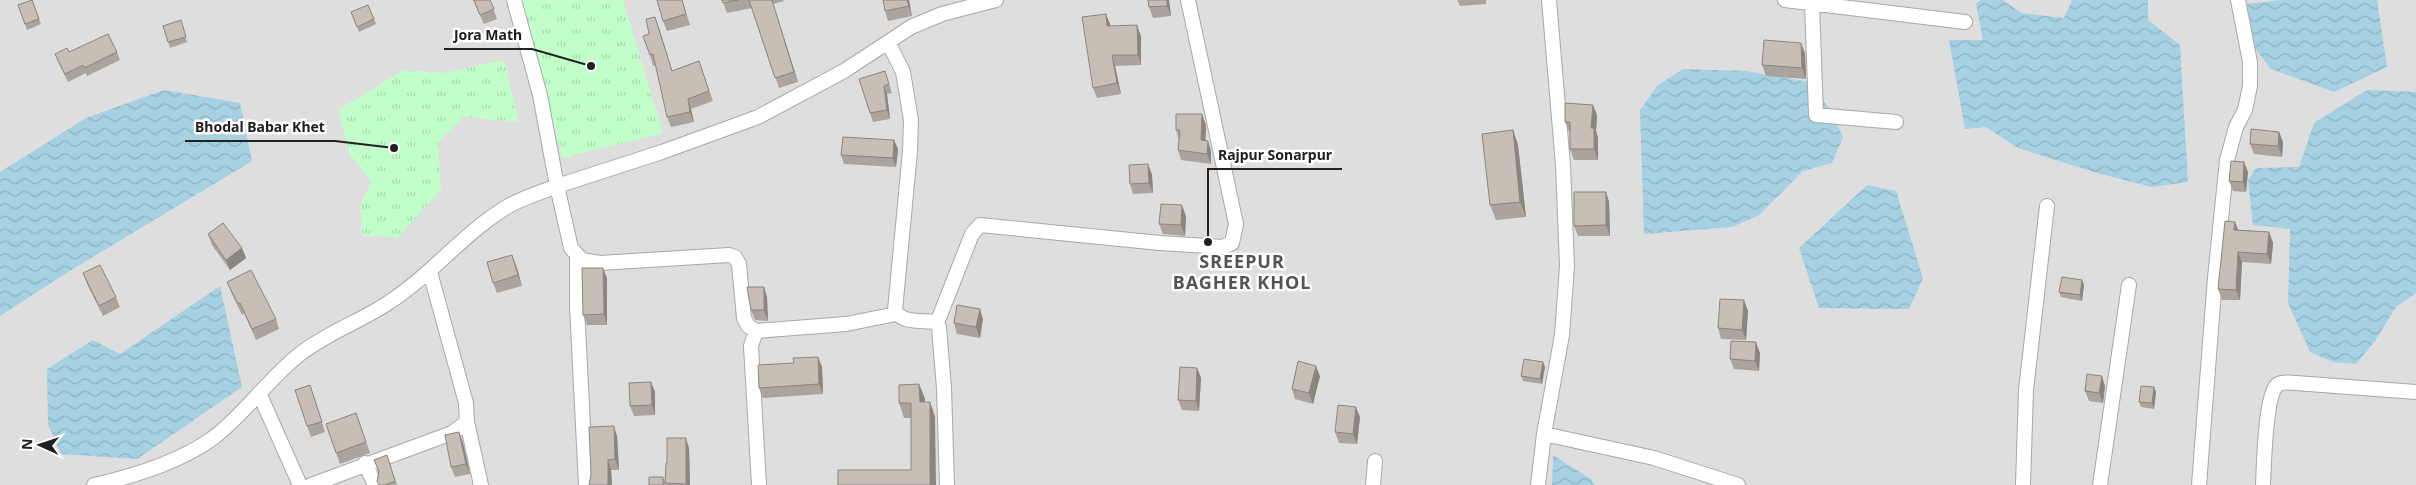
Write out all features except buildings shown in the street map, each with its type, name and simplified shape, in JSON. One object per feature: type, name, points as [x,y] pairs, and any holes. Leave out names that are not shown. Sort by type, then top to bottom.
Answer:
[{"type":"street","points":[[514,0],[540,95],[570,248],[577,257],[582,260],[600,263],[685,256],[732,256],[739,264],[744,318],[748,326],[756,331],[846,324],[896,314],[905,319],[937,323]]},
{"type":"street","points":[[94,485],[122,482],[176,459],[212,438],[299,355],[318,341],[388,304],[430,272],[467,237],[501,210],[557,186],[662,152],[758,117],[844,71],[911,27],[942,14],[996,0]]},
{"type":"street","points":[[947,485],[944,388],[940,332],[937,323],[972,234],[980,226],[1160,243],[1223,246],[1232,243],[1236,224],[1188,0]]},
{"type":"street","points":[[1538,485],[1544,434],[1562,335],[1568,266],[1563,165],[1549,0]]},
{"type":"street","points":[[1785,0],[1965,22]]},
{"type":"street","points":[[2199,485],[2215,278],[2227,160],[2236,127],[2245,110],[2250,86],[2250,62],[2238,0]]},
{"type":"street","points":[[1812,3],[1816,115],[1896,122]]},
{"type":"street","points":[[888,42],[903,72],[911,120],[910,151],[896,288],[896,314]]},
{"type":"street","points":[[2023,485],[2026,390],[2047,206]]},
{"type":"street","points":[[577,257],[577,307],[586,485]]},
{"type":"street","points":[[430,272],[466,403],[467,422],[481,485]]},
{"type":"street","points":[[2100,485],[2129,285]]},
{"type":"street","points":[[756,331],[752,346],[759,485]]},
{"type":"street","points":[[2263,485],[2270,404],[2277,386],[2281,383],[2416,392]]},
{"type":"street","points":[[258,393],[300,485]]},
{"type":"street","points":[[311,485],[365,463],[452,432],[467,422]]},
{"type":"street","points":[[1544,434],[1654,458],[1738,485]]},
{"type":"street","points":[[1373,485],[1375,461]]},
{"type":"street","points":[[365,463],[375,485]]},
{"type":"shaded area","points":[[0,0],[2416,0],[2416,485],[0,485]]},
{"type":"green space","points":[[520,0],[623,0],[663,133],[562,158]]},
{"type":"green space","points":[[504,60],[519,122],[463,117],[438,142],[441,190],[398,237],[362,236],[360,206],[371,182],[350,154],[338,110],[404,70],[444,73]]},
{"type":"water","points":[[1981,0],[2003,0],[2021,13],[2064,18],[2072,0],[2148,0],[2148,20],[2180,45],[2188,182],[2152,187],[2097,173],[2018,148],[1986,127],[1965,129],[1949,40],[1983,40],[1976,4]]},
{"type":"water","points":[[2282,0],[2377,0],[2387,67],[2334,92],[2271,69],[2254,47],[2247,4]]},
{"type":"water","points":[[1683,69],[1746,71],[1809,82],[1829,108],[1843,137],[1832,163],[1803,171],[1759,215],[1732,227],[1644,234],[1640,110],[1658,85]]},
{"type":"water","points":[[164,90],[240,103],[252,161],[68,272],[0,316],[0,172],[86,118]]},
{"type":"water","points":[[2367,90],[2416,92],[2416,293],[2396,307],[2375,341],[2356,364],[2333,362],[2310,352],[2288,303],[2290,229],[2253,225],[2248,181],[2256,168],[2299,167],[2314,123]]},
{"type":"water","points":[[1867,185],[1896,191],[1923,278],[1909,309],[1819,308],[1799,248]]},
{"type":"water","points":[[220,286],[242,387],[137,459],[61,454],[48,424],[47,369],[93,340],[120,354]]},
{"type":"water","points":[[1553,455],[1591,479],[1594,485],[1552,485]]},
{"type":"place","name":"Jora Math","points":[[591,66]]},
{"type":"place","name":"Bhodal Babar Khet","points":[[394,148]]},
{"type":"place","name":"Rajpur Sonarpur","points":[[1208,242]]},
{"type":"district","name":"SREEPUR BAGHER KHOL","points":[[1242,272]]}]
